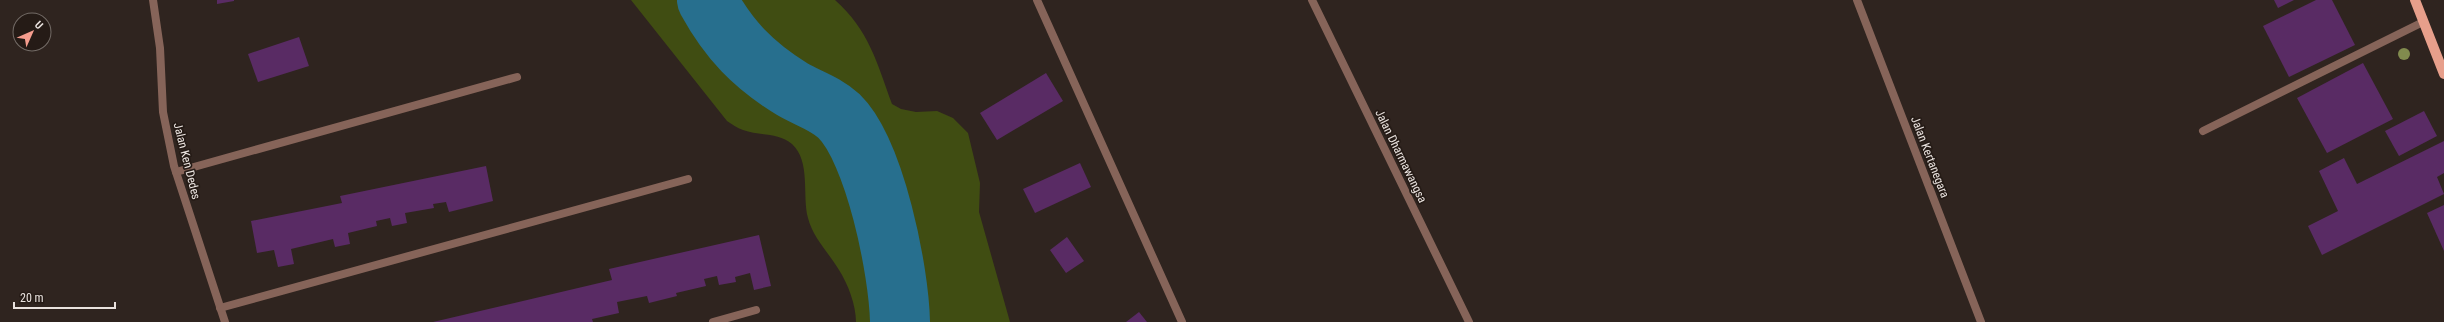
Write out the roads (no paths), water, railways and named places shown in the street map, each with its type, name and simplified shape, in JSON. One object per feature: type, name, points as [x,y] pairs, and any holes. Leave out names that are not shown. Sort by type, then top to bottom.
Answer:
[{"type":"main road","points":[[2415,0],[2422,22],[2444,74]]},
{"type":"street","name":"Jalan Ken Dedes","points":[[153,0],[160,48],[163,112],[176,172],[225,322]]},
{"type":"street","points":[[1037,0],[1182,322]]},
{"type":"street","name":"Jalan Dharmawangsa","points":[[1312,0],[1469,322]]},
{"type":"street","name":"Jalan Kertanegara","points":[[1857,0],[1981,322]]},
{"type":"street","points":[[2203,131],[2422,22]]},
{"type":"street","points":[[176,172],[517,77]]},
{"type":"street","points":[[220,308],[688,179]]},
{"type":"street","points":[[714,322],[756,310]]},
{"type":"waterway","points":[[707,0],[733,39],[754,61],[765,71],[792,89],[834,111],[852,133],[864,156],[883,213],[895,273],[899,300],[900,322]]}]
